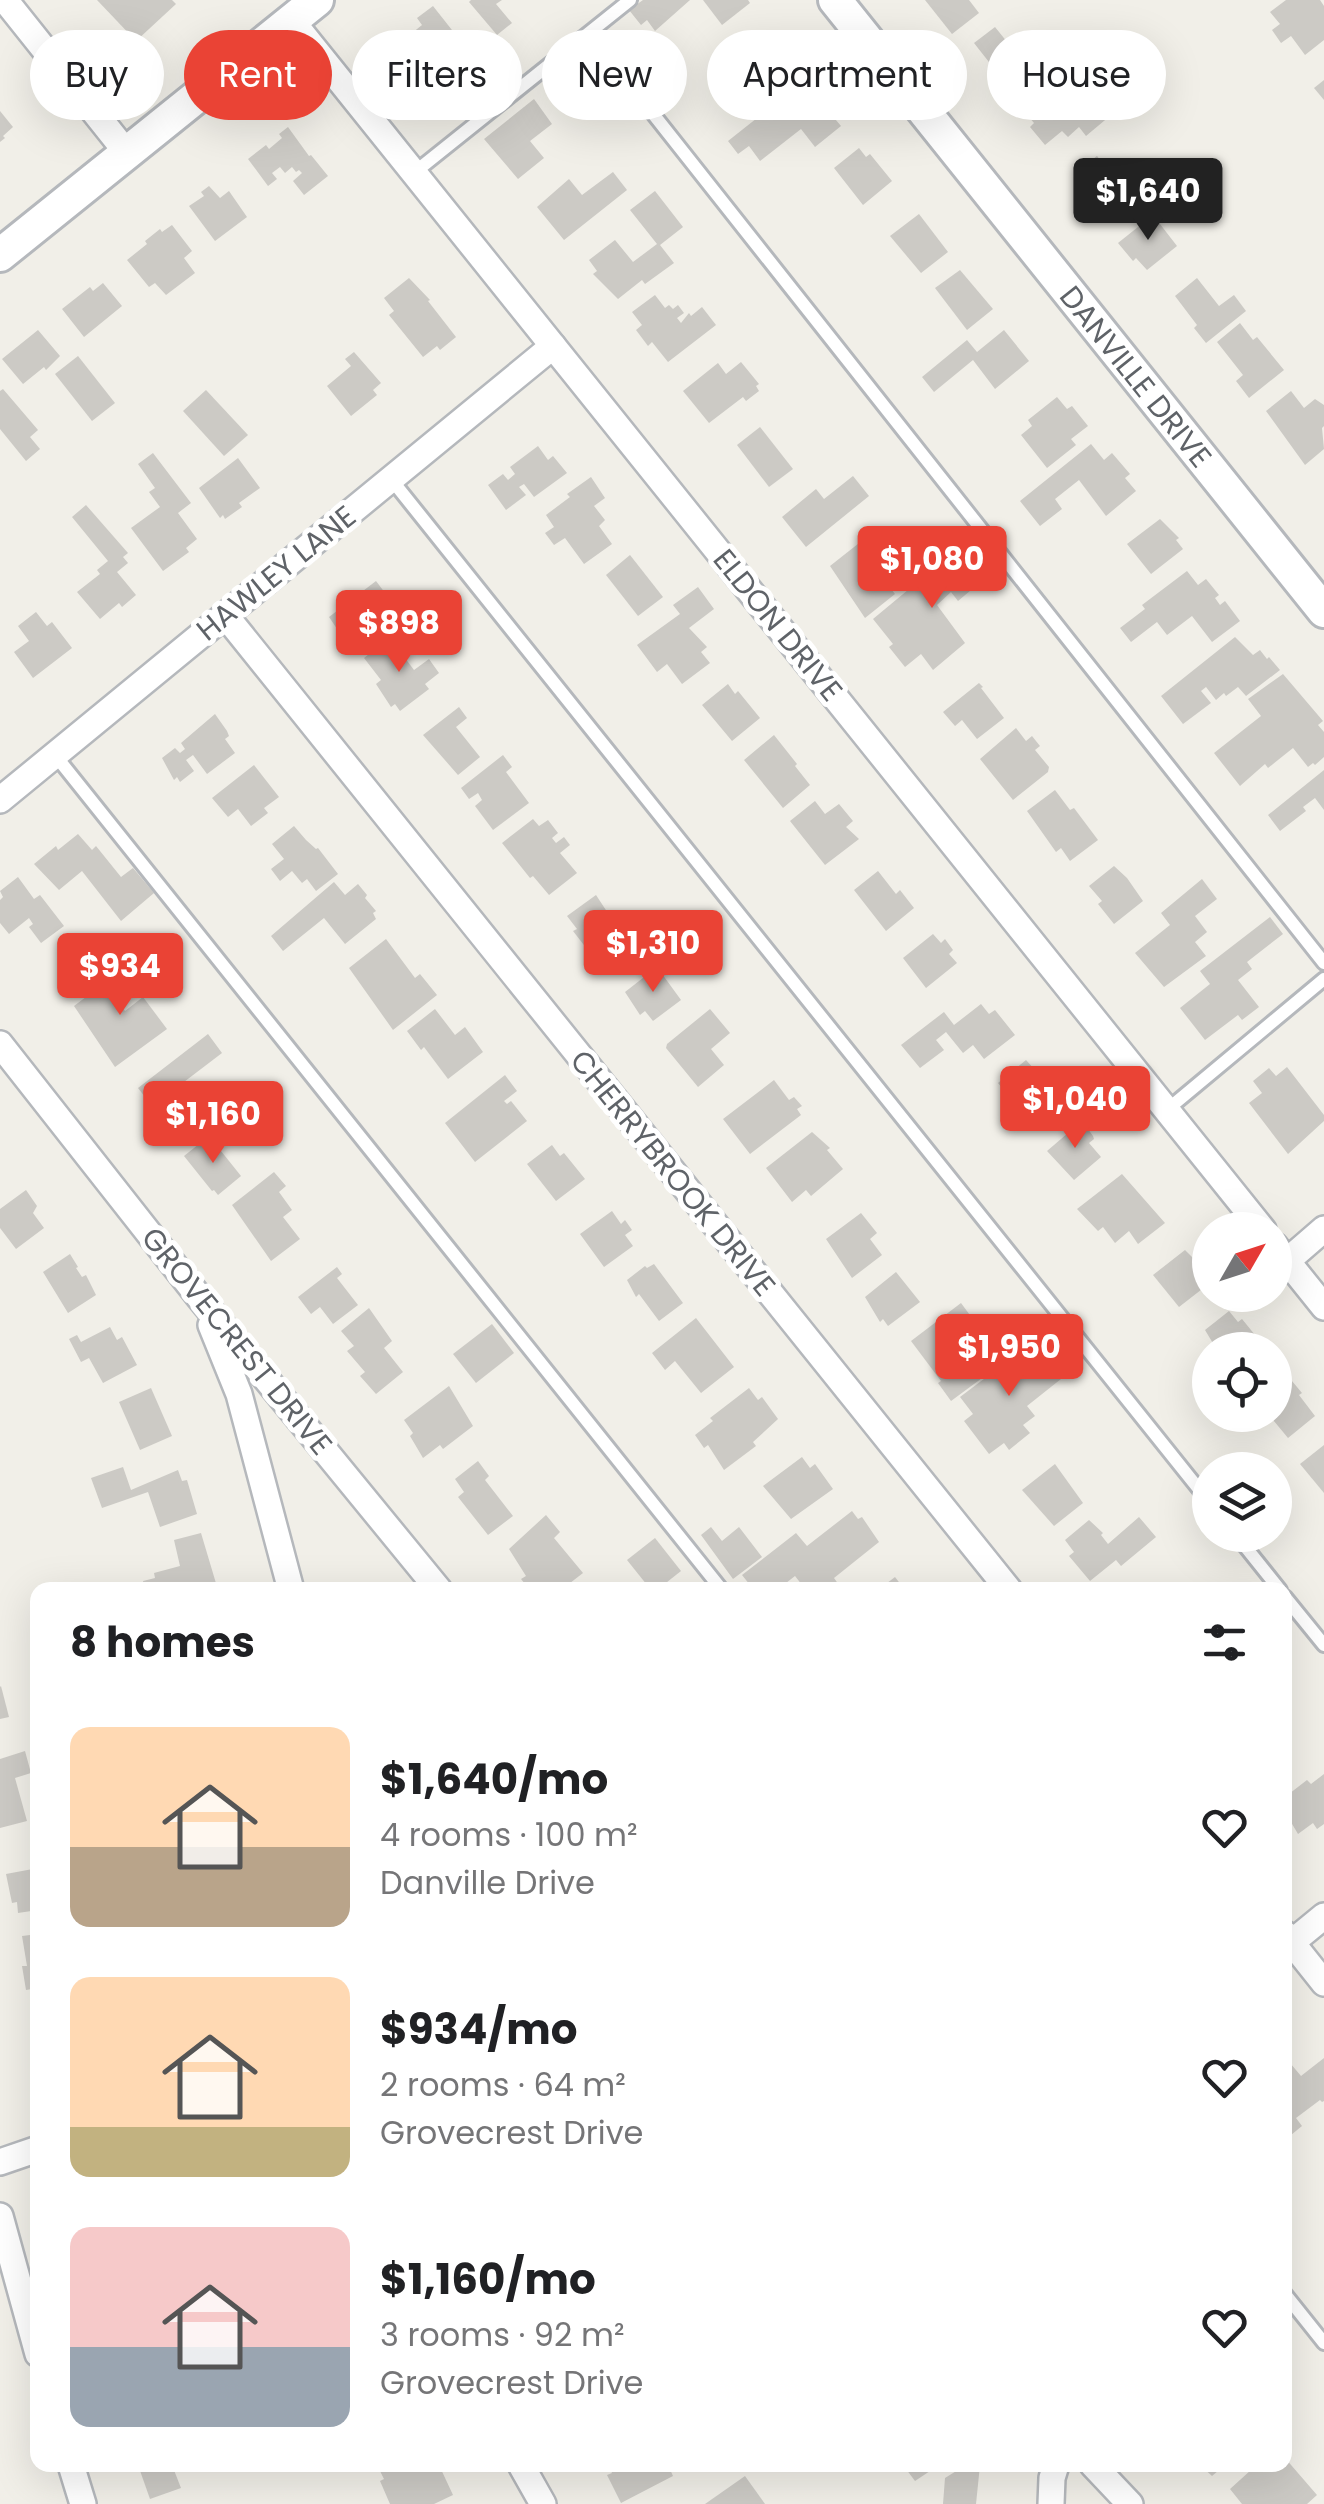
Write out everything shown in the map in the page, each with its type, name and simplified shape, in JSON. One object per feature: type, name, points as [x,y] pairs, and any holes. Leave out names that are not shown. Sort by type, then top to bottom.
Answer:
[{"type":"street","points":[[4,0],[127,153]]},
{"type":"street","name":"DANVILLE DRIVE","points":[[836,0],[1324,611]]},
{"type":"street","points":[[0,255],[304,10]]},
{"type":"street","name":"ELDON DRIVE","points":[[304,10],[415,172],[1248,1212]]},
{"type":"street","name":"HAWLEY LANE","points":[[0,800],[553,346]]},
{"type":"street","name":"CHERRYBROOK DRIVE","points":[[225,615],[1002,1582]]},
{"type":"street","name":"GROVECREST DRIVE","points":[[0,1044],[199,1297],[432,1582]]},
{"type":"street","points":[[1292,1247],[1324,1230]]},
{"type":"street","points":[[1292,1267],[1324,1308]]},
{"type":"street","points":[[199,1297],[239,1394],[289,1582]]},
{"type":"street","points":[[1292,1938],[1324,1916]]},
{"type":"street","points":[[1292,1948],[1324,1983]]},
{"type":"street","points":[[0,2162],[30,2153]]},
{"type":"street","points":[[0,2216],[30,2325]]},
{"type":"street","points":[[73,2472],[84,2504]]},
{"type":"street","points":[[526,2472],[544,2504]]},
{"type":"street","points":[[1050,2504],[1054,2472]]},
{"type":"street","points":[[1099,2472],[1130,2504]]},
{"type":"lane","points":[[595,30],[630,0]]},
{"type":"lane","points":[[415,172],[542,72]]},
{"type":"lane","points":[[658,120],[1324,963]]},
{"type":"lane","points":[[391,480],[1192,1481]]},
{"type":"lane","points":[[55,755],[716,1582]]},
{"type":"lane","points":[[1168,1109],[1324,979]]},
{"type":"lane","points":[[1250,1552],[1274,1582]]},
{"type":"lane","points":[[1292,1606],[1324,1646]]},
{"type":"lane","points":[[1292,2303],[1324,2342]]},
{"type":"building","points":[[97,0],[172,0],[176,4],[148,30],[126,30]]},
{"type":"building","points":[[502,0],[496,4],[512,23],[503,30],[493,30],[469,2]]},
{"type":"building","points":[[643,0],[690,0],[656,30],[647,20],[641,25],[629,10]]},
{"type":"building","points":[[703,0],[748,0],[750,3],[722,25]]},
{"type":"building","points":[[925,0],[969,0],[979,13],[957,30],[949,30]]},
{"type":"building","points":[[1286,0],[1320,0],[1324,6],[1324,40],[1305,55],[1291,36],[1281,43],[1272,30],[1280,24],[1270,12]]},
{"type":"building","points":[[433,6],[452,30],[416,30],[422,25],[417,18]]},
{"type":"building","points":[[987,33],[987,60],[974,43]]},
{"type":"building","points":[[1324,80],[1324,100],[1314,88]]},
{"type":"building","points":[[534,99],[542,110],[542,120],[552,124],[530,141],[544,158],[518,179],[484,139],[508,120],[522,120],[522,109]]},
{"type":"building","points":[[0,111],[13,127],[0,142]]},
{"type":"building","points":[[755,120],[836,120],[841,126],[815,147],[801,129],[760,161],[749,146],[738,154],[728,141]]},
{"type":"building","points":[[1031,120],[1105,120],[1086,136],[1079,127],[1068,137],[1062,131],[1045,145],[1030,127],[1034,123]]},
{"type":"building","points":[[288,127],[328,176],[304,195],[293,181],[302,173],[299,170],[296,172],[292,167],[285,173],[280,167],[272,173],[277,179],[268,186],[248,159],[266,145],[269,149]]},
{"type":"building","points":[[859,148],[866,157],[870,154],[892,181],[863,205],[834,168]]},
{"type":"building","points":[[1097,156],[1104,165],[1111,166],[1136,199],[1107,222],[1081,186],[1088,180],[1080,169]]},
{"type":"building","points":[[613,172],[627,190],[564,240],[537,207],[569,179],[582,195]]},
{"type":"building","points":[[209,186],[220,198],[229,191],[247,217],[215,241],[189,206],[204,196],[201,192]]},
{"type":"building","points":[[655,191],[683,227],[660,245],[674,263],[645,284],[642,280],[618,299],[593,274],[597,271],[589,260],[615,240],[633,262],[657,244],[630,210]]},
{"type":"building","points":[[919,214],[948,252],[921,273],[890,236]]},
{"type":"building","points":[[1153,215],[1177,246],[1147,270],[1118,243]]},
{"type":"building","points":[[172,225],[192,251],[184,258],[195,273],[166,295],[155,283],[149,287],[127,260],[160,229],[162,232]]},
{"type":"building","points":[[960,270],[993,309],[967,330],[935,288]]},
{"type":"building","points":[[409,278],[456,337],[423,357],[389,315],[394,311],[384,298]]},
{"type":"building","points":[[1197,278],[1219,306],[1234,295],[1246,311],[1206,343],[1175,296]]},
{"type":"building","points":[[103,283],[122,306],[84,337],[62,309],[90,287],[93,291]]},
{"type":"building","points":[[655,295],[665,308],[678,305],[684,313],[677,318],[681,323],[689,313],[691,316],[702,307],[716,325],[668,362],[636,330],[642,325],[632,312]]},
{"type":"building","points":[[1240,323],[1284,370],[1249,398],[1236,381],[1243,375],[1217,342]]},
{"type":"building","points":[[38,330],[60,356],[23,384],[2,359]]},
{"type":"building","points":[[1004,330],[1029,361],[995,389],[973,360],[934,392],[922,377],[967,340],[977,352]]},
{"type":"building","points":[[354,352],[381,383],[373,390],[377,395],[351,416],[327,386],[351,366],[345,359]]},
{"type":"building","points":[[78,356],[115,403],[92,421],[55,374]]},
{"type":"building","points":[[741,362],[759,384],[759,391],[746,401],[743,397],[709,423],[683,391],[718,363],[726,374]]},
{"type":"building","points":[[3,389],[38,430],[30,437],[40,449],[26,461],[0,429]]},
{"type":"building","points":[[206,390],[248,435],[224,456],[183,411]]},
{"type":"building","points":[[1291,391],[1304,408],[1315,399],[1324,405],[1324,449],[1305,465],[1266,411]]},
{"type":"building","points":[[1057,397],[1067,409],[1072,406],[1088,426],[1071,439],[1076,445],[1047,468],[1021,435],[1032,426],[1028,420]]},
{"type":"building","points":[[760,427],[793,469],[769,487],[737,445]]},
{"type":"building","points":[[1091,444],[1104,460],[1112,453],[1130,474],[1125,478],[1136,491],[1106,516],[1079,480],[1055,499],[1062,509],[1040,526],[1020,501]]},
{"type":"building","points":[[538,446],[548,460],[553,456],[567,473],[534,497],[524,484],[519,487],[526,495],[506,510],[488,485],[503,474],[508,480],[515,474],[510,467]]},
{"type":"building","points":[[153,453],[191,503],[178,513],[197,539],[186,548],[189,552],[163,571],[131,528],[160,507],[149,492],[155,488],[138,464]]},
{"type":"building","points":[[238,458],[260,488],[239,503],[242,507],[225,519],[223,515],[220,518],[199,488]]},
{"type":"building","points":[[853,476],[869,496],[806,547],[782,517],[816,489],[824,499]]},
{"type":"building","points":[[591,477],[605,498],[594,506],[605,520],[599,526],[612,544],[584,564],[565,538],[554,545],[545,533],[554,527],[546,515]]},
{"type":"building","points":[[86,505],[128,553],[123,557],[128,563],[117,572],[136,595],[100,619],[77,592],[100,574],[97,570],[108,561],[72,517]]},
{"type":"building","points":[[1160,519],[1179,538],[1176,540],[1183,549],[1151,574],[1127,544]]},
{"type":"building","points":[[868,536],[875,544],[864,553],[867,558],[876,551],[892,571],[883,579],[895,594],[865,618],[830,566]]},
{"type":"building","points":[[974,543],[996,569],[958,601],[951,592],[937,605],[965,643],[933,670],[921,654],[905,667],[873,619],[932,570],[935,575]]},
{"type":"building","points":[[630,555],[663,597],[638,616],[606,575]]},
{"type":"building","points":[[1187,571],[1198,585],[1206,579],[1219,595],[1215,598],[1220,605],[1225,601],[1240,621],[1212,642],[1192,616],[1167,635],[1157,622],[1131,642],[1120,628],[1145,609],[1142,605]]},
{"type":"building","points":[[376,581],[401,614],[384,627],[378,618],[375,620],[383,631],[354,654],[329,617]]},
{"type":"building","points":[[698,587],[714,609],[689,628],[707,647],[701,652],[710,663],[682,684],[667,664],[657,672],[637,645],[680,614],[673,605]]},
{"type":"building","points":[[36,612],[47,626],[52,622],[72,648],[33,678],[14,652],[29,641],[18,626]]},
{"type":"building","points":[[1235,637],[1253,655],[1260,650],[1280,670],[1246,696],[1238,687],[1216,700],[1206,687],[1201,691],[1211,703],[1183,724],[1161,696]]},
{"type":"building","points":[[390,638],[414,670],[429,659],[439,673],[425,684],[429,689],[400,711],[395,704],[391,707],[376,684],[381,680],[364,658]]},
{"type":"building","points":[[1283,674],[1323,721],[1318,725],[1324,732],[1324,757],[1308,767],[1293,748],[1268,768],[1265,764],[1240,786],[1214,753],[1261,716],[1248,699]]},
{"type":"building","points":[[979,683],[1004,718],[977,739],[962,720],[955,726],[943,712]]},
{"type":"building","points":[[728,684],[760,718],[732,741],[702,705]]},
{"type":"building","points":[[459,707],[467,718],[456,727],[480,757],[458,775],[423,735]]},
{"type":"building","points":[[215,714],[235,753],[207,774],[193,755],[186,760],[194,771],[180,782],[177,777],[174,780],[162,758],[175,748],[180,753],[185,749],[181,743]]},
{"type":"building","points":[[1016,728],[1026,741],[1032,736],[1040,746],[1035,750],[1049,767],[1048,772],[1013,800],[980,759]]},
{"type":"building","points":[[774,735],[810,785],[783,808],[744,760]]},
{"type":"building","points":[[503,755],[512,767],[506,772],[529,803],[493,830],[475,806],[482,800],[478,793],[469,799],[461,788]]},
{"type":"building","points":[[254,765],[279,797],[264,808],[268,813],[251,826],[238,809],[228,817],[212,798]]},
{"type":"building","points":[[1324,770],[1324,810],[1315,798],[1303,807],[1306,811],[1280,831],[1268,815]]},
{"type":"building","points":[[1055,790],[1098,840],[1070,861],[1061,848],[1056,852],[1027,811]]},
{"type":"building","points":[[815,801],[825,814],[839,804],[853,821],[846,827],[859,839],[825,865],[790,821]]},
{"type":"building","points":[[533,819],[539,826],[548,820],[558,833],[552,838],[556,843],[564,837],[570,845],[560,853],[577,873],[549,895],[502,843]]},
{"type":"building","points":[[294,826],[338,874],[316,891],[307,879],[302,883],[292,871],[280,881],[271,869],[284,859],[272,844]]},
{"type":"building","points":[[78,834],[92,850],[96,846],[121,877],[133,868],[154,893],[121,921],[82,871],[59,890],[34,864]]},
{"type":"building","points":[[1114,866],[1143,901],[1114,924],[1089,886]]},
{"type":"building","points":[[878,871],[896,894],[900,890],[914,908],[886,931],[854,890]]},
{"type":"building","points":[[18,877],[34,899],[40,895],[64,926],[41,943],[29,927],[33,924],[29,918],[9,934],[0,923],[0,891]]},
{"type":"building","points":[[1202,879],[1217,899],[1195,916],[1207,932],[1195,942],[1206,956],[1164,987],[1135,953],[1170,925],[1161,913]]},
{"type":"building","points":[[334,882],[345,895],[358,884],[376,911],[376,919],[345,944],[324,918],[283,951],[271,936]]},
{"type":"building","points":[[596,895],[623,936],[594,958],[573,931],[577,929],[567,916]]},
{"type":"building","points":[[1270,917],[1283,934],[1247,962],[1252,969],[1238,980],[1259,1007],[1242,1020],[1238,1015],[1205,1040],[1180,1008],[1210,984],[1200,971]]},
{"type":"building","points":[[933,934],[941,943],[945,939],[953,950],[949,954],[957,963],[926,988],[903,958]]},
{"type":"building","points":[[386,939],[415,978],[420,974],[437,995],[393,1030],[349,968]]},
{"type":"building","points":[[135,966],[147,982],[118,1002],[125,1011],[143,997],[167,1029],[115,1067],[74,1006],[111,978],[114,981]]},
{"type":"building","points":[[657,967],[681,1000],[653,1021],[645,1011],[640,1015],[625,992]]},
{"type":"building","points":[[981,1004],[989,1014],[995,1010],[1015,1035],[984,1059],[973,1045],[963,1053],[946,1032],[936,1040],[944,1050],[920,1068],[901,1045],[944,1012],[954,1025]]},
{"type":"building","points":[[435,1009],[455,1035],[465,1027],[483,1052],[448,1079],[407,1031]]},
{"type":"building","points":[[710,1009],[730,1033],[711,1049],[724,1065],[698,1087],[666,1048]]},
{"type":"building","points":[[208,1034],[222,1053],[180,1085],[195,1105],[178,1118],[173,1112],[163,1120],[138,1088]]},
{"type":"building","points":[[1026,1060],[1035,1070],[1039,1067],[1052,1083],[1047,1087],[1051,1091],[1040,1099],[1043,1102],[1026,1117],[998,1083]]},
{"type":"building","points":[[1287,1067],[1324,1115],[1324,1121],[1288,1154],[1249,1103],[1262,1093],[1253,1081],[1269,1068],[1276,1076]]},
{"type":"building","points":[[505,1075],[517,1091],[504,1101],[511,1101],[527,1121],[475,1162],[445,1123]]},
{"type":"building","points":[[774,1080],[789,1100],[794,1097],[802,1106],[797,1109],[801,1115],[750,1154],[723,1119]]},
{"type":"building","points":[[1082,1121],[1094,1139],[1089,1143],[1101,1157],[1074,1180],[1047,1151]]},
{"type":"building","points":[[812,1132],[830,1148],[827,1150],[843,1169],[811,1196],[806,1190],[792,1202],[766,1168]]},
{"type":"building","points":[[209,1136],[241,1176],[218,1195],[184,1156]]},
{"type":"building","points":[[552,1145],[560,1156],[564,1153],[585,1179],[556,1201],[527,1164]]},
{"type":"building","points":[[274,1172],[286,1186],[279,1192],[292,1210],[283,1217],[300,1239],[271,1261],[232,1205]]},
{"type":"building","points":[[1122,1174],[1165,1223],[1138,1244],[1129,1231],[1115,1243],[1103,1227],[1098,1231],[1077,1209]]},
{"type":"building","points":[[26,1190],[37,1206],[33,1213],[44,1228],[16,1249],[0,1228],[0,1209]]},
{"type":"building","points":[[612,1211],[621,1224],[625,1220],[632,1230],[625,1235],[633,1246],[604,1267],[580,1234]]},
{"type":"building","points":[[861,1213],[877,1233],[870,1239],[882,1255],[852,1278],[826,1239]]},
{"type":"building","points":[[1185,1250],[1192,1257],[1192,1297],[1179,1307],[1153,1275]]},
{"type":"building","points":[[70,1254],[96,1295],[68,1313],[43,1272]]},
{"type":"building","points":[[654,1264],[683,1303],[659,1321],[639,1294],[636,1297],[627,1280]]},
{"type":"building","points":[[337,1267],[342,1274],[337,1278],[358,1305],[333,1324],[320,1307],[311,1314],[298,1297]]},
{"type":"building","points":[[896,1272],[920,1302],[888,1326],[883,1319],[880,1322],[865,1297]]},
{"type":"building","points":[[961,1303],[975,1322],[946,1340],[962,1363],[987,1345],[1001,1364],[951,1401],[911,1341]]},
{"type":"building","points":[[369,1308],[392,1341],[384,1348],[403,1372],[376,1394],[360,1376],[365,1372],[347,1351],[354,1346],[341,1331]]},
{"type":"building","points":[[1230,1312],[1253,1332],[1206,1332]]},
{"type":"building","points":[[696,1318],[734,1367],[701,1393],[675,1361],[665,1370],[652,1353]]},
{"type":"building","points":[[492,1324],[514,1353],[476,1383],[453,1354]]},
{"type":"building","points":[[110,1327],[117,1340],[122,1337],[137,1365],[103,1383],[89,1358],[81,1362],[69,1339],[77,1335],[81,1342]]},
{"type":"building","points":[[1033,1342],[1061,1379],[1027,1406],[1035,1416],[1023,1425],[1030,1433],[1009,1450],[1004,1443],[989,1454],[964,1421],[973,1414],[960,1397]]},
{"type":"building","points":[[1292,1381],[1315,1416],[1288,1438],[1283,1432],[1292,1432]]},
{"type":"building","points":[[449,1386],[473,1426],[443,1449],[440,1445],[423,1458],[404,1420]]},
{"type":"building","points":[[151,1388],[172,1436],[140,1450],[119,1402]]},
{"type":"building","points":[[749,1388],[758,1400],[762,1397],[778,1419],[753,1442],[756,1446],[724,1470],[708,1445],[704,1448],[695,1435]]},
{"type":"building","points":[[1324,1445],[1324,1493],[1300,1464]]},
{"type":"building","points":[[802,1457],[810,1468],[815,1464],[833,1489],[791,1519],[763,1486]]},
{"type":"building","points":[[478,1461],[489,1476],[485,1480],[513,1516],[488,1535],[458,1497],[464,1492],[455,1479]]},
{"type":"building","points":[[1055,1464],[1083,1503],[1054,1526],[1022,1490]]},
{"type":"building","points":[[123,1467],[131,1490],[178,1470],[182,1481],[187,1480],[197,1514],[160,1527],[148,1492],[102,1508],[91,1478]]},
{"type":"building","points":[[852,1511],[858,1519],[862,1517],[879,1542],[834,1578],[837,1582],[800,1582],[795,1576],[787,1582],[748,1582],[742,1575],[796,1533],[807,1546]]},
{"type":"building","points":[[546,1515],[560,1532],[554,1538],[583,1573],[571,1582],[523,1582],[521,1579],[526,1576],[509,1549]]},
{"type":"building","points":[[1139,1517],[1156,1537],[1121,1566],[1116,1560],[1090,1581],[1069,1556],[1074,1552],[1065,1540],[1089,1520],[1108,1544]]},
{"type":"building","points":[[711,1527],[722,1541],[739,1527],[762,1557],[733,1579],[701,1535]]},
{"type":"building","points":[[201,1533],[216,1582],[143,1582],[155,1578],[154,1573],[180,1566],[174,1540]]},
{"type":"building","points":[[655,1538],[681,1571],[667,1582],[645,1582],[627,1560]]},
{"type":"building","points":[[0,1687],[9,1717],[0,1719]]},
{"type":"building","points":[[25,1751],[30,1773],[15,1778],[27,1821],[0,1828],[0,1759]]},
{"type":"building","points":[[1324,1774],[1324,1824],[1317,1829],[1313,1823],[1298,1834],[1292,1824],[1292,1792],[1307,1780],[1311,1784]]},
{"type":"building","points":[[30,1870],[30,1911],[18,1913],[6,1874]]},
{"type":"building","points":[[30,1935],[30,1989],[26,1990],[22,1966],[27,1966],[22,1936]]},
{"type":"building","points":[[1324,2058],[1324,2101],[1296,2118],[1302,2126],[1292,2134],[1292,2065],[1301,2076]]},
{"type":"building","points":[[1292,2466],[1317,2495],[1307,2504],[1242,2504],[1230,2489],[1249,2472],[1292,2472]]},
{"type":"building","points":[[140,2472],[175,2472],[181,2488],[150,2499]]},
{"type":"building","points":[[380,2472],[442,2472],[453,2495],[434,2504],[390,2504],[380,2481],[384,2479]]},
{"type":"building","points":[[671,2472],[673,2476],[621,2503],[607,2475]]},
{"type":"building","points":[[908,2472],[928,2472],[915,2481]]},
{"type":"building","points":[[955,2472],[979,2472],[976,2504],[943,2504],[945,2478]]},
{"type":"building","points":[[745,2476],[765,2504],[705,2504]]}]
